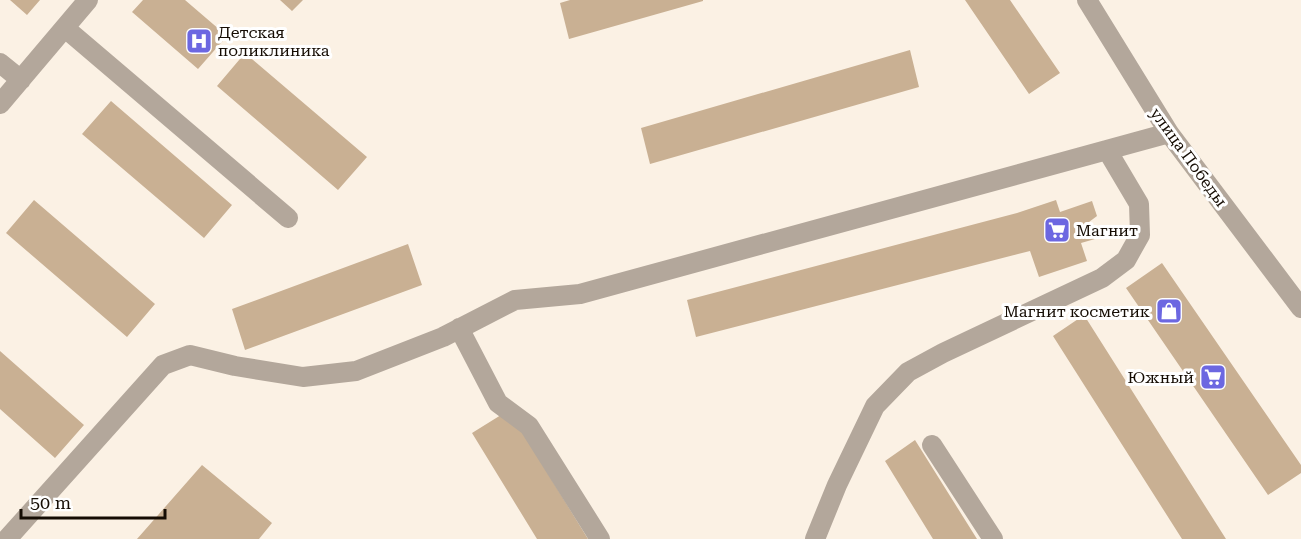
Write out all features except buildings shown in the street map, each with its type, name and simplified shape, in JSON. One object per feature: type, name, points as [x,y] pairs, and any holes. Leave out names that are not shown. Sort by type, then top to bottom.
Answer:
[{"type":"street","points":[[0,104],[88,0]]},
{"type":"street","name":"улица Победы","points":[[1087,0],[1169,134],[1301,308]]},
{"type":"street","points":[[65,28],[288,218]]},
{"type":"street","points":[[0,63],[21,80]]},
{"type":"street","points":[[7,539],[163,365],[190,355],[235,366],[303,377],[356,371],[459,328],[515,300],[580,294],[1169,134]]},
{"type":"street","points":[[815,539],[822,528],[837,485],[875,406],[908,372],[943,353],[1102,279],[1126,260],[1140,235],[1139,204],[1107,150]]},
{"type":"street","points":[[459,328],[498,404],[529,426],[600,539]]},
{"type":"street","points":[[932,445],[993,539]]},
{"type":"place","name":"Детская поликлиника","points":[[199,41]]},
{"type":"place","name":"Магнит","points":[[1057,230]]},
{"type":"place","name":"Магнит косметик","points":[[1169,311]]},
{"type":"place","name":"Южный","points":[[1213,377]]}]
